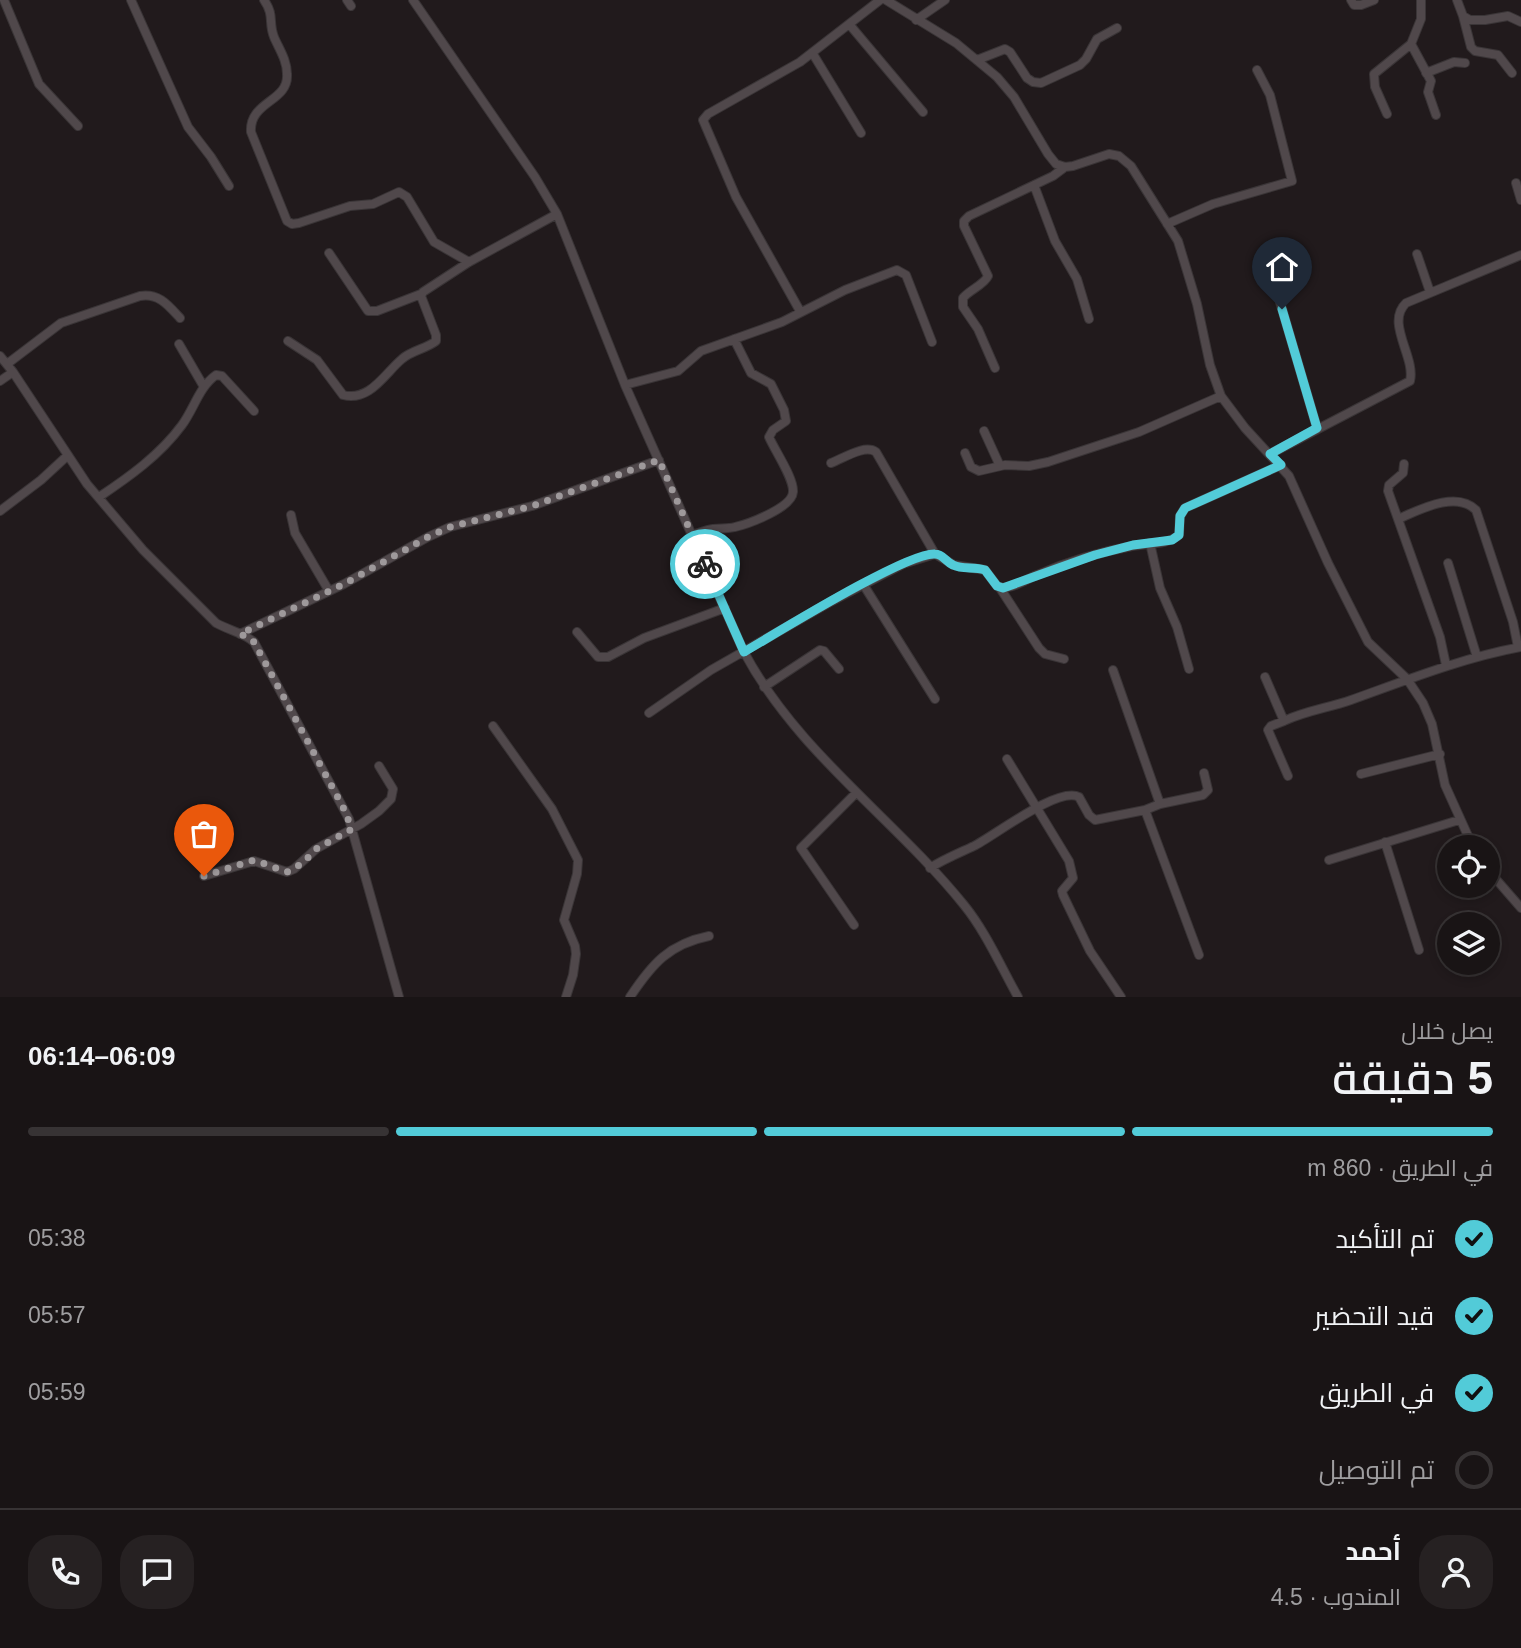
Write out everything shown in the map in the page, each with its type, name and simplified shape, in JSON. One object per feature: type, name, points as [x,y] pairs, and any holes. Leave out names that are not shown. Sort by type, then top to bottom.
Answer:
[{"type":"street","points":[[4,0],[39,83],[78,126]]},
{"type":"street","points":[[131,0],[188,127],[229,186]]},
{"type":"street","points":[[264,0],[272,13],[273,36],[288,74],[282,91],[258,110],[251,130],[287,221],[299,223],[350,206],[373,204],[399,192],[407,197],[432,239],[469,262]]},
{"type":"street","points":[[413,0],[535,177],[557,214],[625,385],[744,652],[764,687],[795,728],[956,895],[976,922],[1018,997]]},
{"type":"street","points":[[800,311],[736,197],[703,120],[706,115],[772,80],[813,54],[880,0]]},
{"type":"street","points":[[886,0],[956,43],[1007,87],[1051,159],[1065,167]]},
{"type":"street","points":[[916,20],[945,0]]},
{"type":"street","points":[[1351,0],[1358,6],[1374,0]]},
{"type":"street","points":[[1387,114],[1375,87],[1374,74],[1411,44],[1421,19],[1420,0]]},
{"type":"street","points":[[1457,0],[1471,47],[1475,51],[1498,55],[1512,73]]},
{"type":"street","points":[[1463,16],[1470,20],[1507,16],[1521,22]]},
{"type":"street","points":[[849,24],[923,112]]},
{"type":"street","points":[[977,60],[1007,50],[1030,81],[1045,82],[1080,65],[1097,39],[1117,28]]},
{"type":"street","points":[[1411,44],[1431,81],[1428,92],[1436,115]]},
{"type":"street","points":[[813,54],[861,133]]},
{"type":"street","points":[[1426,73],[1454,62],[1465,63]]},
{"type":"street","points":[[1167,224],[1213,204],[1292,181],[1270,95],[1258,70]]},
{"type":"street","points":[[995,369],[978,329],[963,307],[962,298],[986,281],[988,276],[964,223],[969,216],[1053,176],[1065,167],[1100,156],[1119,156],[1131,166],[1181,252],[1197,304],[1210,365],[1221,396],[1289,476],[1328,563],[1368,642],[1407,679],[1423,703],[1432,724],[1445,785],[1467,835]]},
{"type":"street","points":[[1516,183],[1521,200]]},
{"type":"street","points":[[1034,185],[1055,241],[1077,279],[1089,319]]},
{"type":"street","points":[[329,253],[369,311],[377,311],[421,294],[469,262],[557,214]]},
{"type":"street","points":[[1418,254],[1430,292]]},
{"type":"street","points":[[1270,454],[1410,381],[1411,370],[1399,324],[1400,310],[1406,303],[1521,255]]},
{"type":"street","points":[[625,385],[678,371],[696,353],[782,322],[800,311],[889,272],[900,271],[906,275],[932,342]]},
{"type":"street","points":[[1275,285],[1317,428]]},
{"type":"street","points":[[288,341],[317,360],[343,394],[357,395],[376,386],[407,355],[436,341],[421,294]]},
{"type":"street","points":[[6,364],[61,323],[140,296],[160,298],[180,318]]},
{"type":"street","points":[[692,535],[709,529],[735,527],[755,521],[771,513],[792,496],[793,490],[769,437],[773,430],[786,421],[785,410],[771,384],[748,369],[734,339]]},
{"type":"street","points":[[179,344],[204,387]]},
{"type":"street","points":[[0,356],[67,456],[143,550],[216,623],[254,642],[343,807],[352,829],[399,997]]},
{"type":"street","points":[[0,381],[13,372]]},
{"type":"street","points":[[99,498],[137,471],[176,433],[204,387],[216,375],[222,376],[254,411]]},
{"type":"street","points":[[965,453],[974,470],[1048,462],[1139,432],[1221,396]]},
{"type":"street","points":[[984,431],[1000,466]]},
{"type":"street","points":[[831,463],[866,449],[873,449],[935,554],[954,565],[985,570],[1000,588],[1039,649],[1050,656],[1064,659]]},
{"type":"street","points":[[0,511],[67,456]]},
{"type":"street","points":[[240,634],[384,563],[450,527],[532,506],[659,460]]},
{"type":"street","points":[[1404,464],[1403,473],[1388,487],[1440,637],[1446,665]]},
{"type":"street","points":[[1000,588],[1095,555],[1172,540],[1179,535],[1180,516],[1185,508],[1281,465]]},
{"type":"street","points":[[1288,776],[1268,730],[1270,726],[1446,665],[1519,647],[1476,510],[1468,504],[1448,502],[1398,519]]},
{"type":"street","points":[[290,515],[295,533],[329,591]]},
{"type":"street","points":[[1150,543],[1160,588],[1177,627],[1189,670]]},
{"type":"street","points":[[649,713],[690,683],[863,584],[903,564],[935,554]]},
{"type":"street","points":[[1448,564],[1477,657]]},
{"type":"street","points":[[863,584],[935,699]]},
{"type":"street","points":[[578,632],[598,657],[608,657],[644,638],[725,608]]},
{"type":"street","points":[[764,687],[820,650],[824,651],[839,669]]},
{"type":"street","points":[[1113,670],[1160,804]]},
{"type":"street","points":[[1265,677],[1284,721]]},
{"type":"street","points":[[493,726],[552,809],[578,860],[577,874],[564,920],[576,954],[566,997]]},
{"type":"street","points":[[1361,774],[1440,754]]},
{"type":"street","points":[[1007,759],[1058,841],[1072,869],[1073,878],[1062,891],[1063,895],[1090,951],[1121,997]]},
{"type":"street","points":[[204,876],[254,860],[287,872],[303,863],[316,849],[379,811],[394,794],[379,766]]},
{"type":"street","points":[[930,868],[975,846],[1036,808],[1074,795],[1095,820],[1145,810],[1203,795],[1208,786],[1204,773]]},
{"type":"street","points":[[854,925],[802,848],[856,793]]},
{"type":"street","points":[[1145,810],[1199,955]]},
{"type":"street","points":[[1329,860],[1459,820]]},
{"type":"street","points":[[1385,842],[1419,950]]},
{"type":"street","points":[[1500,884],[1521,908]]},
{"type":"street","points":[[630,997],[648,972],[667,953],[691,939],[709,936]]},
{"type":"way so far","points":[[204,876],[254,860],[287,872],[303,863],[316,849],[352,829],[343,807],[254,642],[240,634],[344,584],[450,527],[532,506],[659,460],[705,564]]},
{"type":"route","points":[[705,564],[744,652],[863,584],[903,564],[931,554],[939,554],[958,567],[985,570],[997,586],[1003,588],[1095,555],[1177,538],[1181,531],[1180,516],[1185,508],[1281,465],[1270,454],[1317,428],[1282,309]]}]
